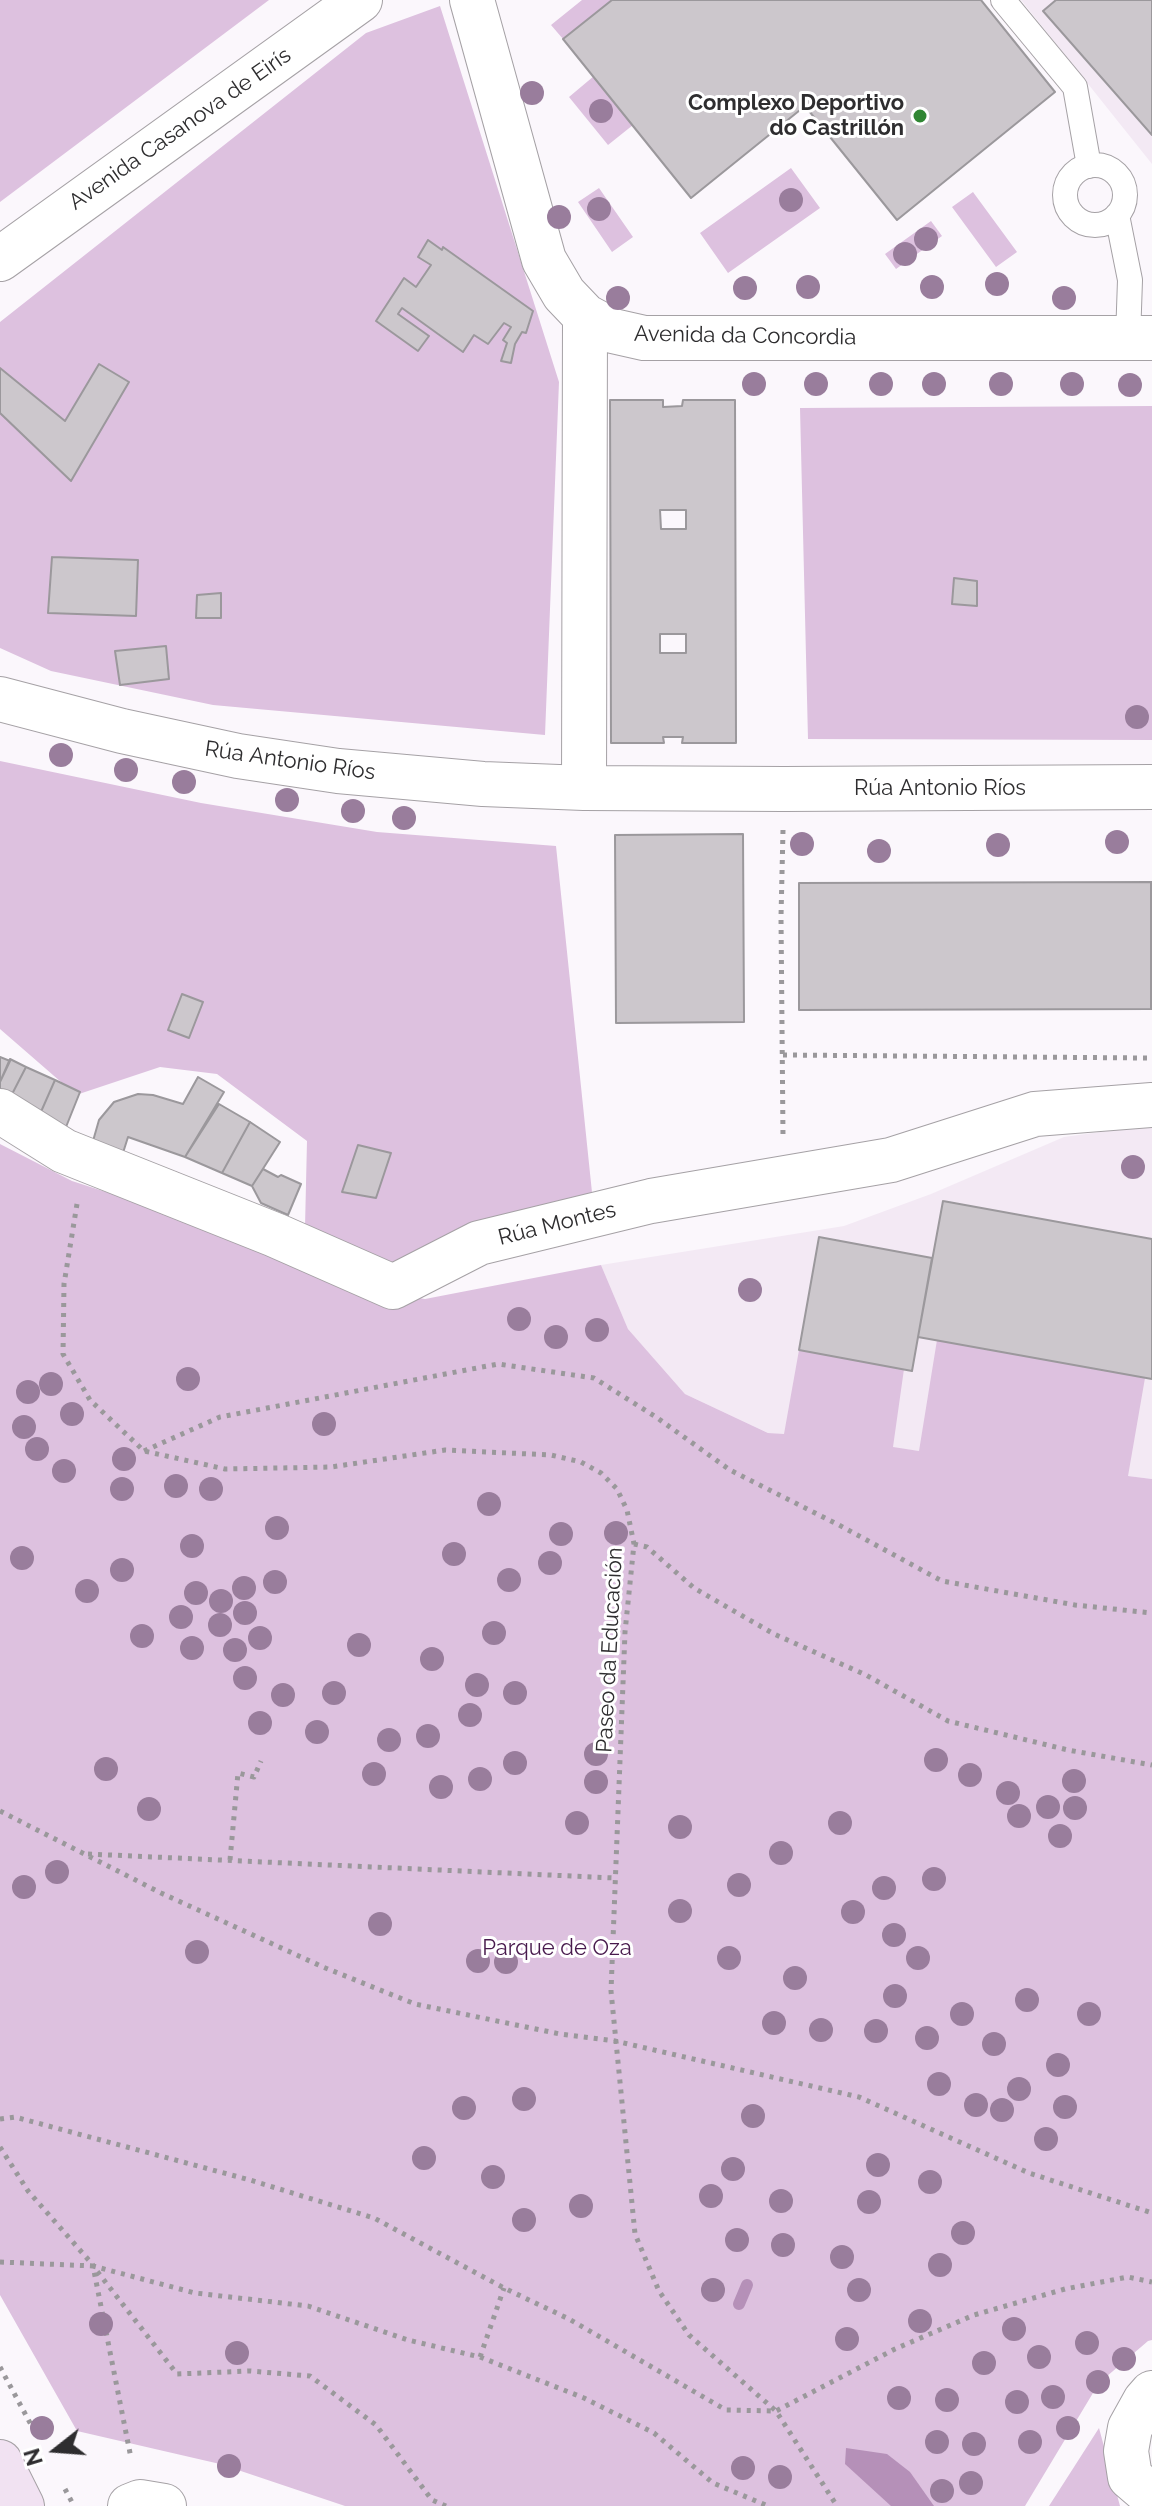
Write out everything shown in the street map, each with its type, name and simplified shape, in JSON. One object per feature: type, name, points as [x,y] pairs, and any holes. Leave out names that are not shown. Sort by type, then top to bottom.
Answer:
[{"type":"main road","points":[[0,2462],[22,2506]]},
{"type":"street","name":"Avenida Casanova de Eirís","points":[[0,259],[360,0]]},
{"type":"street","name":"Avenida da Concordia","points":[[472,0],[544,260],[564,294],[585,316],[613,331],[644,338],[1140,338]]},
{"type":"street","points":[[584,788],[585,316]]},
{"type":"street","name":"Rúa Antonio Ríos","points":[[0,699],[122,731],[252,759],[338,771],[483,784],[784,789],[1152,787]]},
{"type":"street","name":"Rúa Montes","points":[[0,1111],[64,1151],[275,1235],[393,1287],[479,1243],[651,1201],[891,1160],[1035,1114],[1152,1105]]},
{"type":"street","points":[[1141,2486],[1126,2451],[1130,2428],[1152,2393]]},
{"type":"street","points":[[130,2506],[140,2502],[164,2506]]},
{"type":"lane","points":[[1003,0],[1075,87],[1089,166]]},
{"type":"lane","points":[[1089,166],[1104,167],[1114,172],[1122,182],[1125,192],[1123,206],[1107,223],[1084,223],[1068,208],[1065,198],[1071,178],[1080,169],[1089,166]]},
{"type":"lane","points":[[1117,215],[1140,338]]},
{"type":"path","points":[[784,789],[781,917],[784,1115]]},
{"type":"path","points":[[783,1055],[1152,1058]]},
{"type":"path","points":[[84,1159],[64,1284],[63,1354],[90,1400],[144,1451],[220,1417],[498,1364],[594,1378],[656,1417],[730,1470],[942,1581],[1075,1605],[1152,1613]]},
{"type":"path","name":"Paseo da Educación","points":[[144,1451],[225,1469],[331,1467],[445,1450],[551,1455],[581,1462],[601,1473],[617,1489],[627,1510],[634,1544],[625,1632],[611,1991],[635,2234],[659,2291],[689,2335],[776,2411],[837,2506]]},
{"type":"path","points":[[634,1544],[647,1547],[694,1588],[774,1634],[866,1675],[948,1721],[1068,1750],[1152,1765]]},
{"type":"path","points":[[230,1860],[238,1773],[254,1777],[261,1761]]},
{"type":"path","points":[[0,1811],[161,1893],[309,1961],[415,2004],[560,2034],[615,2041],[859,2097],[1029,2173],[1152,2213]]},
{"type":"path","points":[[86,1854],[615,1878]]},
{"type":"path","points":[[0,2119],[15,2117],[250,2180],[374,2218],[569,2319],[726,2410],[776,2411],[895,2349],[974,2315],[1065,2289],[1128,2277],[1152,2282]]},
{"type":"path","points":[[0,2147],[28,2191],[93,2266],[177,2374],[250,2371],[310,2376],[376,2425],[432,2500],[446,2506]]},
{"type":"path","points":[[0,2262],[93,2266],[195,2293],[308,2306],[408,2340],[480,2357],[584,2398],[654,2433],[713,2483],[768,2506]]},
{"type":"path","points":[[93,2266],[131,2458]]},
{"type":"path","points":[[480,2357],[504,2288]]},
{"type":"shaded area","points":[[1021,0],[1152,0],[1152,164]]},
{"type":"shaded area","points":[[1152,1125],[1152,1479],[768,1433],[685,1394],[628,1329],[601,1265],[844,1226],[931,1194],[1064,1137]]},
{"type":"shaded area","points":[[846,2448],[887,2454],[910,2472],[934,2506],[891,2506],[845,2464]]},
{"type":"green space","points":[[0,0],[269,0],[0,202]]},
{"type":"green space","points":[[582,0],[612,0],[563,39],[551,25]]},
{"type":"green space","points":[[440,6],[559,382],[545,735],[213,705],[51,671],[0,648],[0,322],[366,33]]},
{"type":"green space","points":[[594,76],[633,125],[608,145],[569,97]]},
{"type":"green space","points":[[791,168],[820,208],[728,273],[700,233]]},
{"type":"green space","points":[[599,188],[633,237],[612,252],[578,202]]},
{"type":"green space","points":[[973,192],[1017,252],[996,267],[952,207]]},
{"type":"green space","points":[[931,221],[942,236],[896,269],[885,254]]},
{"type":"green space","points":[[1152,406],[1152,740],[808,739],[800,408]]},
{"type":"green space","points":[[0,761],[201,803],[377,832],[556,846],[593,1202],[390,1268],[305,1227],[307,1141],[217,1074],[160,1067],[76,1095],[0,1029]]},
{"type":"green space","name":"Parque de Oza","points":[[0,1144],[72,1181],[267,1244],[339,1286],[425,1299],[601,1265],[628,1329],[685,1394],[768,1433],[784,1434],[799,1350],[904,1369],[893,1447],[919,1451],[937,1340],[1145,1378],[1128,1476],[1152,1479],[1152,2340],[1099,2383],[1025,2506],[345,2506],[220,2464],[77,2431],[0,2295]]},
{"type":"green space","points":[[1099,2428],[1120,2506],[1049,2506]]},
{"type":"building","name":"Complexo Deportivo do Castrillón","points":[[612,0],[981,0],[1055,92],[897,220],[805,106],[691,198],[563,39]]},
{"type":"building","points":[[1056,0],[1152,0],[1152,135],[1043,11]]},
{"type":"building","points":[[428,240],[442,250],[443,247],[533,311],[526,333],[522,332],[515,344],[511,363],[501,361],[507,343],[503,340],[511,327],[504,323],[488,344],[474,335],[463,352],[402,308],[398,314],[429,336],[418,351],[376,321],[404,278],[416,287],[431,265],[418,257]]},
{"type":"building","points":[[99,364],[129,382],[71,481],[0,413],[0,368],[65,421]]},
{"type":"building","points":[[610,400],[663,400],[663,407],[682,406],[683,400],[735,400],[736,743],[682,743],[683,737],[663,737],[664,743],[611,743]],"holes":[[[660,510],[686,510],[686,529],[661,529]],[[660,634],[686,634],[686,653],[660,653]]]},
{"type":"building","points":[[52,557],[138,560],[136,616],[48,613]]},
{"type":"building","points":[[954,578],[977,581],[977,606],[952,604]]},
{"type":"building","points":[[221,593],[221,618],[196,618],[197,595]]},
{"type":"building","points":[[166,646],[169,679],[120,685],[115,651]]},
{"type":"building","points":[[743,834],[744,1022],[616,1023],[615,835]]},
{"type":"building","points":[[1151,882],[1151,1009],[799,1010],[799,883]]},
{"type":"building","points":[[1152,882],[1152,1009],[1151,1009]]},
{"type":"building","points":[[182,994],[203,1002],[189,1038],[168,1030]]},
{"type":"building","points":[[0,1057],[10,1061],[0,1082]]},
{"type":"building","points":[[10,1059],[26,1067],[9,1100],[0,1096],[0,1082]]},
{"type":"building","points":[[26,1067],[55,1080],[40,1114],[9,1100]]},
{"type":"building","points":[[198,1077],[224,1092],[185,1157],[128,1137],[122,1156],[91,1148],[99,1120],[114,1102],[138,1094],[183,1104]]},
{"type":"building","points":[[55,1080],[80,1092],[66,1127],[40,1114]]},
{"type":"building","points":[[219,1104],[250,1122],[222,1173],[185,1157]]},
{"type":"building","points":[[250,1122],[280,1142],[252,1186],[222,1173]]},
{"type":"building","points":[[358,1145],[391,1153],[376,1198],[342,1192]]},
{"type":"building","points":[[263,1169],[301,1184],[288,1215],[261,1203],[252,1186]]},
{"type":"building","points":[[943,1201],[1152,1239],[1152,1379],[918,1337]]},
{"type":"building","points":[[819,1237],[932,1258],[912,1371],[799,1350]]},
{"type":"waterway","points":[[739,2304],[747,2285]]},
{"type":"place","name":"Complexo Deportivo do Castrillón","points":[[920,116]]}]
